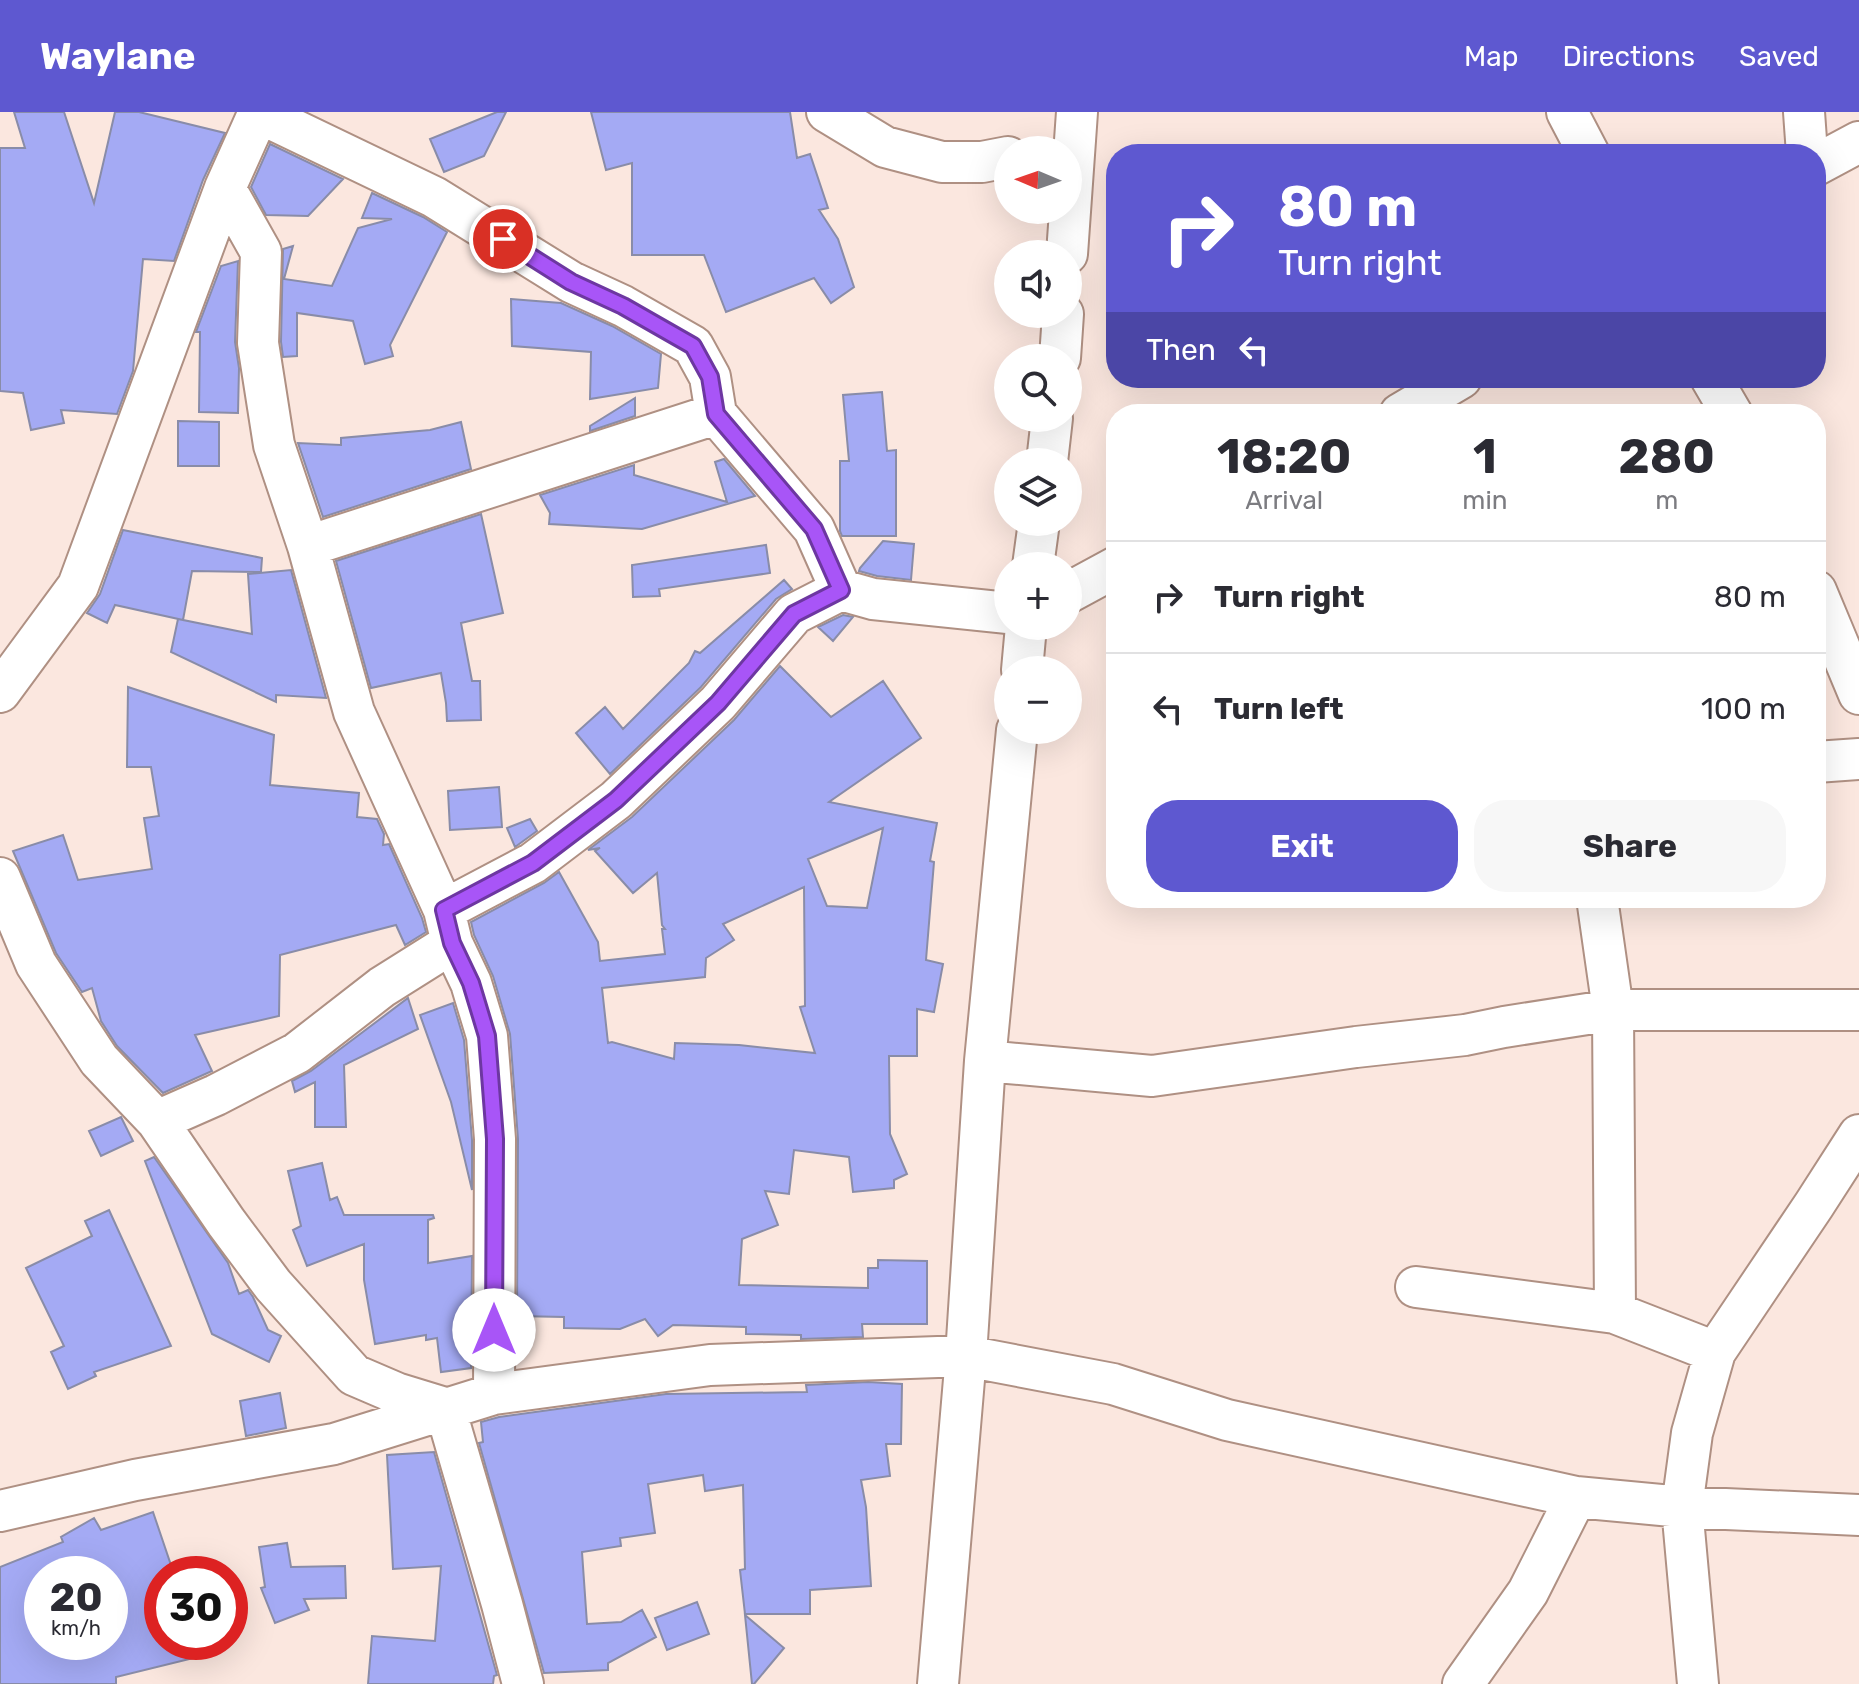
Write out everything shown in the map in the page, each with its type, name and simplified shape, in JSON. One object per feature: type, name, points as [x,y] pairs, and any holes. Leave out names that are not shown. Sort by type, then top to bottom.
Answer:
[{"type":"street","points":[[0,692],[78,586],[225,188],[259,112],[434,197],[571,282],[623,306],[693,346],[710,377],[716,414],[814,529],[841,590]]},
{"type":"street","points":[[827,112],[885,147],[942,162],[994,160]]},
{"type":"street","points":[[1567,112],[1584,144]]},
{"type":"street","points":[[1804,112],[1806,144]]},
{"type":"street","points":[[1826,160],[1859,142]]},
{"type":"street","points":[[225,188],[261,252],[258,343],[274,445],[308,546],[354,712],[448,926],[471,983],[487,1036],[495,1139],[494,1394]]},
{"type":"street","points":[[1417,404],[1444,388]]},
{"type":"street","points":[[308,546],[716,414]]},
{"type":"street","points":[[1082,585],[1106,572]]},
{"type":"street","points":[[157,1121],[297,1053],[382,987],[448,926],[616,800],[718,703],[794,614],[841,590],[873,599],[994,612]]},
{"type":"street","points":[[1826,612],[1855,671]]},
{"type":"street","points":[[938,1684],[966,1356],[985,1061],[1016,744]]},
{"type":"street","points":[[1826,761],[1859,759]]},
{"type":"street","points":[[0,878],[36,964],[99,1060],[157,1121],[273,1285],[354,1375],[396,1393],[445,1408]]},
{"type":"street","points":[[1598,908],[1613,1010],[1615,1313]]},
{"type":"street","points":[[985,1061],[1152,1076],[1465,1035],[1613,1010],[1859,1010]]},
{"type":"street","points":[[1698,1684],[1682,1507],[1692,1433],[1715,1352],[1859,1135]]},
{"type":"street","points":[[1416,1287],[1615,1313],[1715,1352]]},
{"type":"street","points":[[0,1511],[135,1480],[334,1444],[494,1394],[710,1365],[966,1356],[1113,1384],[1227,1420],[1576,1497],[1682,1507],[1859,1515]]},
{"type":"street","points":[[445,1408],[523,1684]]},
{"type":"street","points":[[1463,1684],[1528,1592],[1576,1497]]},
{"type":"building","points":[[14,112],[64,112],[94,203],[115,112],[139,112],[225,133],[203,180],[174,261],[143,259],[133,371],[117,414],[61,410],[64,423],[31,430],[23,393],[0,391],[0,148],[25,148]]},
{"type":"building","points":[[497,112],[506,112],[484,156],[444,172],[430,139]]},
{"type":"building","points":[[591,112],[790,112],[797,158],[810,154],[828,208],[819,210],[838,239],[854,287],[831,303],[814,278],[726,312],[704,255],[632,255],[632,163],[606,170]]},
{"type":"building","points":[[270,144],[343,179],[308,216],[266,215],[251,187]]},
{"type":"building","points":[[372,193],[447,232],[390,345],[393,356],[365,364],[353,321],[297,313],[297,356],[283,357],[283,249],[293,246],[284,279],[332,286],[358,228],[392,219],[362,218]]},
{"type":"building","points":[[238,261],[235,342],[239,368],[238,413],[199,412],[200,332],[196,332],[221,266]]},
{"type":"building","points":[[511,299],[561,303],[612,326],[661,354],[658,388],[590,399],[591,352],[512,346]]},
{"type":"building","points":[[882,392],[887,451],[896,450],[896,536],[842,536],[840,461],[849,461],[843,395]]},
{"type":"building","points":[[635,398],[635,416],[590,431],[590,426]]},
{"type":"building","points":[[178,421],[219,422],[219,466],[178,466]]},
{"type":"building","points":[[461,422],[471,469],[323,517],[298,443],[341,445],[341,438],[430,430]]},
{"type":"building","points":[[724,459],[755,496],[642,529],[549,524],[550,513],[540,495],[634,465],[634,475],[727,502],[715,462]]},
{"type":"building","points":[[481,514],[503,613],[461,623],[472,681],[480,681],[481,720],[447,721],[441,673],[371,688],[336,561]]},
{"type":"building","points":[[123,530],[262,558],[261,572],[192,571],[183,620],[115,605],[107,623],[87,613],[100,594]]},
{"type":"building","points":[[883,541],[914,544],[911,580],[859,571]]},
{"type":"building","points":[[766,545],[770,573],[659,589],[660,596],[633,597],[632,565]]},
{"type":"building","points":[[291,570],[326,698],[276,695],[276,702],[171,652],[178,619],[252,634],[248,574]]},
{"type":"building","points":[[784,580],[792,589],[776,599],[701,687],[610,774],[576,733],[605,707],[623,729],[689,663],[695,651],[700,653]]},
{"type":"building","points":[[843,615],[853,617],[833,641],[818,627]]},
{"type":"building","points":[[780,666],[831,717],[883,681],[921,738],[829,802],[937,823],[930,861],[934,862],[926,960],[943,964],[934,1012],[917,1009],[917,1056],[889,1056],[890,1134],[907,1174],[894,1180],[894,1188],[853,1192],[849,1157],[794,1150],[789,1194],[765,1191],[778,1225],[742,1239],[739,1285],[868,1288],[868,1268],[878,1268],[878,1260],[927,1261],[927,1324],[862,1324],[863,1337],[801,1339],[801,1335],[746,1334],[746,1327],[673,1325],[658,1336],[645,1319],[620,1329],[564,1328],[564,1317],[517,1316],[518,1139],[510,1034],[493,976],[471,922],[559,872],[598,942],[600,961],[665,954],[662,929],[665,929],[662,925],[657,873],[633,893],[595,851],[600,848],[588,850],[632,817],[734,720]],"holes":[[[883,828],[867,908],[827,906],[808,859]],[[804,887],[805,1006],[800,1007],[815,1053],[739,1045],[675,1043],[674,1059],[608,1043],[602,988],[705,977],[706,958],[734,940],[723,924]]]},
{"type":"building","points":[[128,687],[274,735],[270,785],[359,793],[357,817],[377,819],[384,834],[383,845],[389,844],[426,932],[405,945],[396,925],[280,955],[279,1016],[195,1035],[212,1071],[163,1093],[117,1046],[101,1021],[92,988],[82,992],[56,953],[13,851],[63,835],[78,880],[152,869],[144,818],[159,816],[151,767],[127,767]]},
{"type":"building","points":[[499,787],[502,827],[450,830],[448,791]]},
{"type":"building","points":[[530,819],[537,831],[515,847],[507,828]]},
{"type":"building","points":[[408,998],[418,1029],[344,1065],[346,1127],[315,1127],[315,1082],[295,1092],[292,1081],[311,1071]]},
{"type":"building","points":[[453,1003],[464,1040],[472,1140],[472,1190],[451,1102],[420,1015]]},
{"type":"building","points":[[121,1117],[133,1141],[101,1156],[89,1131]]},
{"type":"building","points":[[154,1157],[228,1263],[239,1294],[248,1290],[268,1330],[281,1336],[269,1362],[212,1334],[145,1161]]},
{"type":"building","points":[[322,1163],[330,1200],[337,1197],[344,1215],[433,1215],[434,1218],[428,1220],[428,1263],[472,1256],[471,1368],[441,1372],[437,1338],[426,1340],[426,1335],[375,1344],[364,1280],[364,1244],[307,1266],[293,1230],[301,1226],[288,1171]]},
{"type":"building","points":[[109,1210],[171,1346],[94,1372],[96,1376],[68,1389],[51,1352],[64,1346],[26,1268],[92,1236],[85,1221]]},
{"type":"building","points":[[902,1384],[901,1444],[886,1444],[890,1476],[861,1480],[866,1507],[871,1586],[810,1590],[810,1614],[745,1614],[740,1570],[745,1569],[743,1485],[705,1491],[703,1475],[648,1484],[655,1533],[620,1538],[621,1546],[582,1552],[587,1624],[621,1622],[642,1610],[656,1637],[608,1663],[608,1670],[544,1673],[479,1443],[483,1442],[481,1422],[666,1394],[807,1392],[806,1385]]},
{"type":"building","points":[[280,1393],[286,1428],[246,1436],[240,1401]]},
{"type":"building","points":[[434,1452],[497,1675],[493,1684],[368,1684],[372,1636],[435,1641],[441,1566],[393,1569],[387,1455]]},
{"type":"building","points":[[153,1512],[168,1556],[144,1556],[144,1660],[185,1660],[116,1677],[116,1684],[0,1684],[0,1567],[24,1557],[24,1660],[128,1660],[128,1556],[28,1556],[63,1542],[61,1537],[94,1518],[101,1530]]},
{"type":"building","points":[[287,1543],[291,1567],[345,1566],[346,1598],[304,1599],[309,1610],[275,1623],[261,1588],[265,1587],[259,1547]]},
{"type":"building","points":[[697,1602],[709,1634],[667,1650],[655,1618]]},
{"type":"building","points":[[745,1615],[784,1648],[754,1684],[752,1684]]},
{"type":"route","points":[[494,1330],[495,1139],[487,1036],[471,983],[452,943],[444,910],[533,863],[616,800],[718,703],[794,614],[841,590],[814,529],[716,414],[710,377],[693,346],[623,306],[571,282],[503,239]]}]
